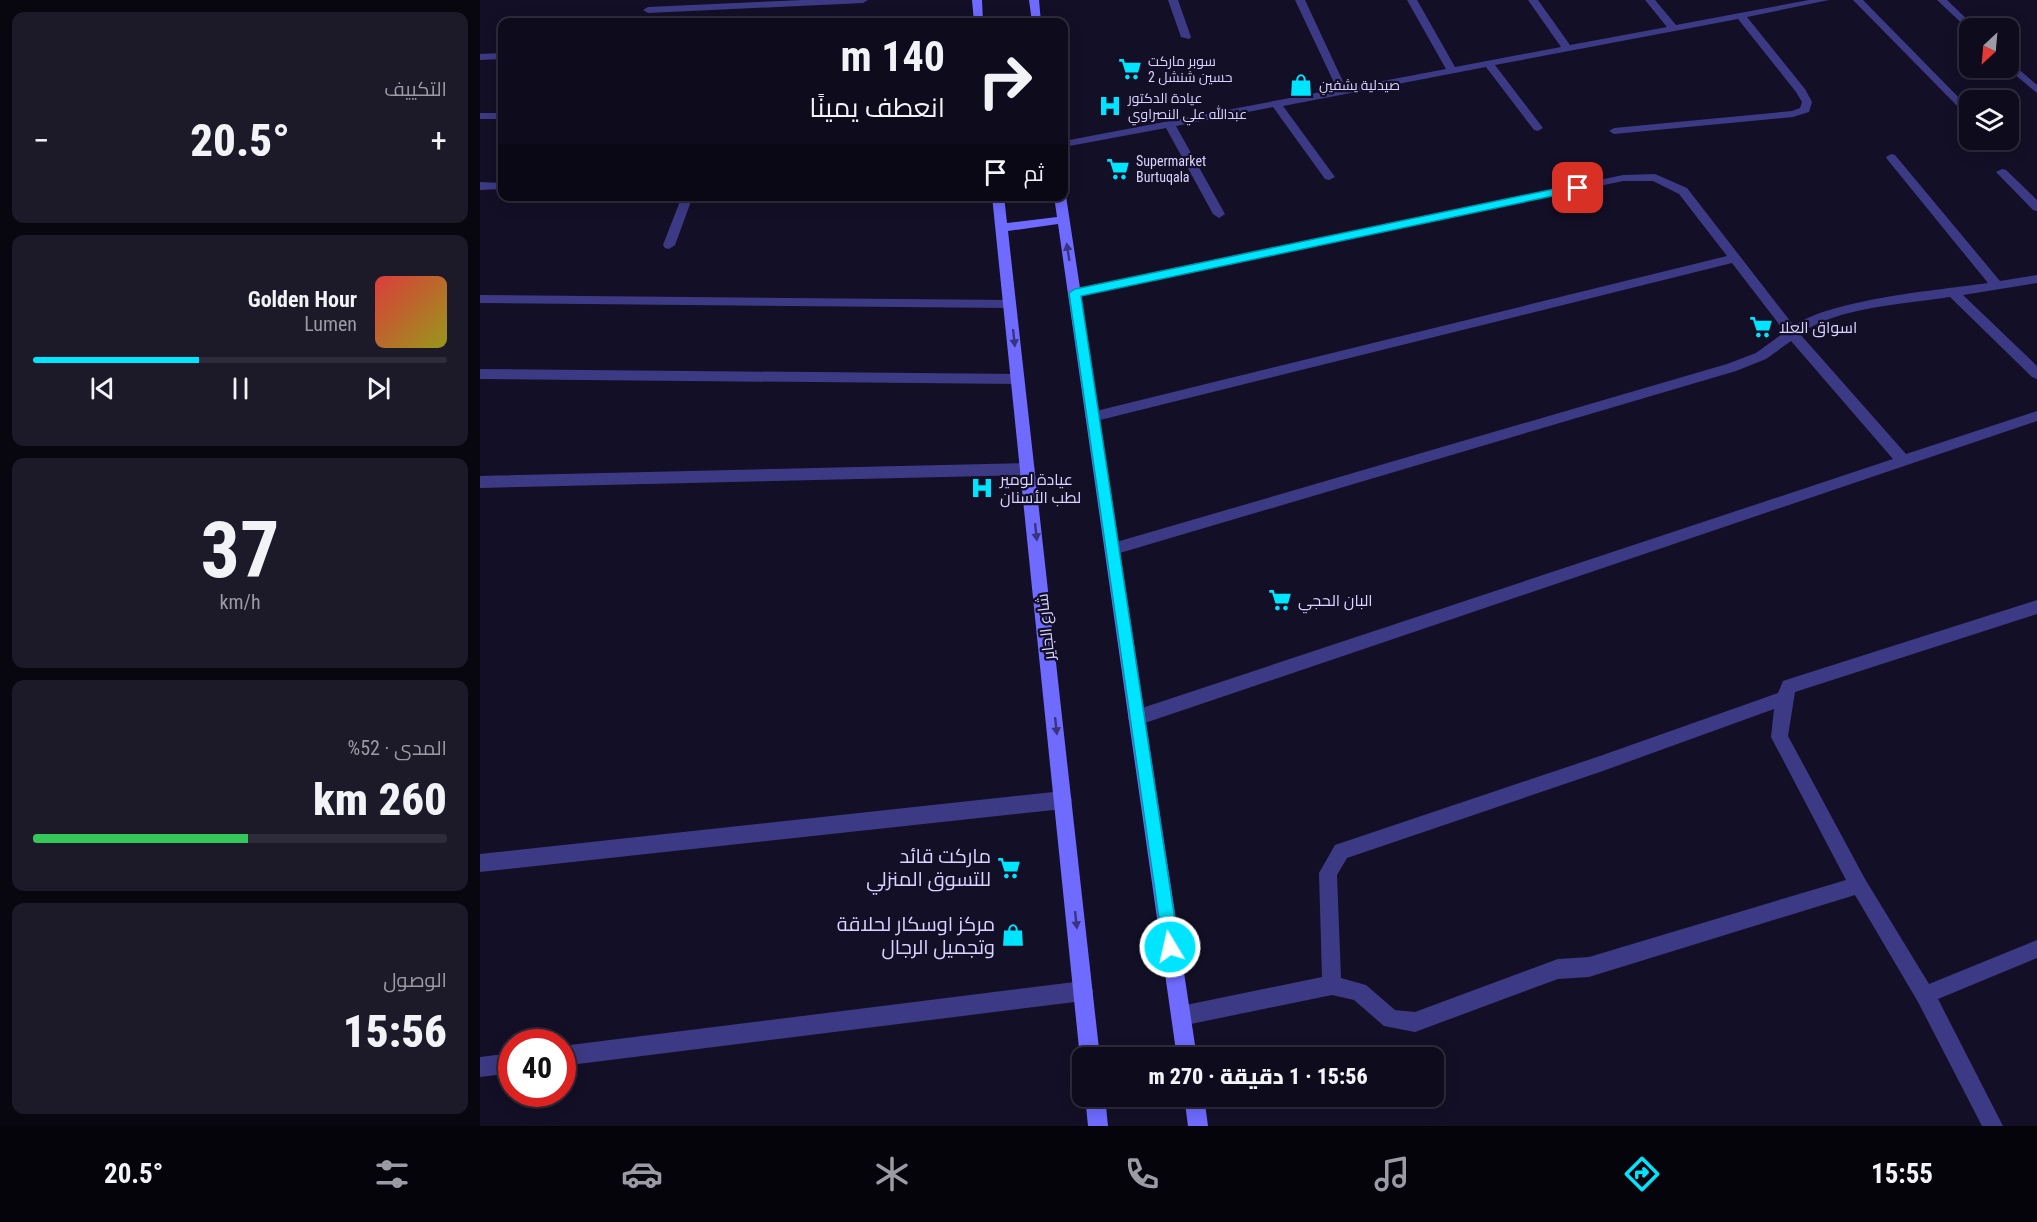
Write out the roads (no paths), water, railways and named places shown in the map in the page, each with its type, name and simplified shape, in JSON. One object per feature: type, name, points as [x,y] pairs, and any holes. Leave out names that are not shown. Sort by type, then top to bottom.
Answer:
[{"type":"street","points":[[648,10],[862,0]]},
{"type":"street","points":[[977,0],[979,18]]},
{"type":"street","points":[[1034,0],[1036,18]]},
{"type":"street","points":[[1173,0],[1186,37]]},
{"type":"street","points":[[1300,0],[1342,90]]},
{"type":"street","points":[[1412,0],[1451,69]]},
{"type":"street","points":[[1533,0],[1567,48]]},
{"type":"street","points":[[1650,0],[1672,27]]},
{"type":"street","points":[[1766,0],[1774,8]]},
{"type":"street","points":[[1068,143],[1487,62],[1824,0]]},
{"type":"street","points":[[1858,0],[1959,105]]},
{"type":"street","points":[[1942,0],[1961,18]]},
{"type":"street","points":[[1614,131],[1793,114],[1805,110],[1807,102],[1801,91],[1740,15]]},
{"type":"street","points":[[480,57],[498,56]]},
{"type":"street","points":[[1487,62],[1538,128]]},
{"type":"street","points":[[2019,73],[2037,90]]},
{"type":"street","points":[[1276,104],[1329,177]]},
{"type":"street","points":[[480,116],[498,116]]},
{"type":"street","points":[[1170,125],[1220,214]]},
{"type":"street","points":[[1891,157],[1997,285]]},
{"type":"street","points":[[2002,172],[2037,207]]},
{"type":"street","points":[[1075,293],[1639,176],[1655,177],[1683,191],[1793,334],[1902,459]]},
{"type":"street","points":[[480,186],[498,186]]},
{"type":"street","points":[[669,244],[686,201]]},
{"type":"street","name":"شارع الجاير","points":[[998,201],[1089,1047]]},
{"type":"street","points":[[1061,201],[1185,1047]]},
{"type":"street","points":[[1001,228],[1063,220]]},
{"type":"street","points":[[1092,417],[1734,258]]},
{"type":"street","points":[[1113,549],[1731,368],[1761,356],[1808,322],[1860,307],[2037,279]]},
{"type":"street","points":[[1953,293],[2037,374]]},
{"type":"street","points":[[480,299],[1010,304]]},
{"type":"street","points":[[480,374],[1018,379]]},
{"type":"street","points":[[1136,718],[1902,459],[2037,416]]},
{"type":"street","points":[[480,482],[1028,469]]},
{"type":"street","points":[[1993,1126],[1925,995],[1859,885],[1779,737],[1784,698],[1789,686],[2037,607]]},
{"type":"street","points":[[1332,985],[1328,873],[1341,851],[1589,768],[1784,698]]},
{"type":"street","points":[[480,863],[1063,800]]},
{"type":"street","points":[[1181,1016],[1332,985],[1359,992],[1390,1019],[1414,1022],[1558,969],[1589,967],[1859,885]]},
{"type":"street","points":[[1925,995],[2037,950]]},
{"type":"street","points":[[576,1054],[1083,991]]},
{"type":"street","points":[[480,1067],[498,1065]]},
{"type":"street","points":[[1096,1107],[1098,1126]]},
{"type":"street","points":[[1195,1107],[1198,1126]]},
{"type":"place","name":"سوبر ماركت حسين شنشل 2","points":[[1130,69]]},
{"type":"place","name":"صيدلية يشفينِ","points":[[1301,85]]},
{"type":"place","name":"عيادة الدكتور عبدالله علي النصراوي","points":[[1110,106]]},
{"type":"place","name":"Supermarket Burtuqala","points":[[1118,169]]},
{"type":"place","name":"اسواق العلا","points":[[1761,327]]},
{"type":"place","name":"عيادة لومير لطب الأسنان","points":[[982,488]]},
{"type":"place","name":"البان الحجي","points":[[1280,600]]},
{"type":"place","name":"ماركت قائد للتسوق المنزلي","points":[[1009,868]]},
{"type":"place","name":"مركز اوسكار لحلاقة وتجميل الرجال","points":[[1013,935]]}]
